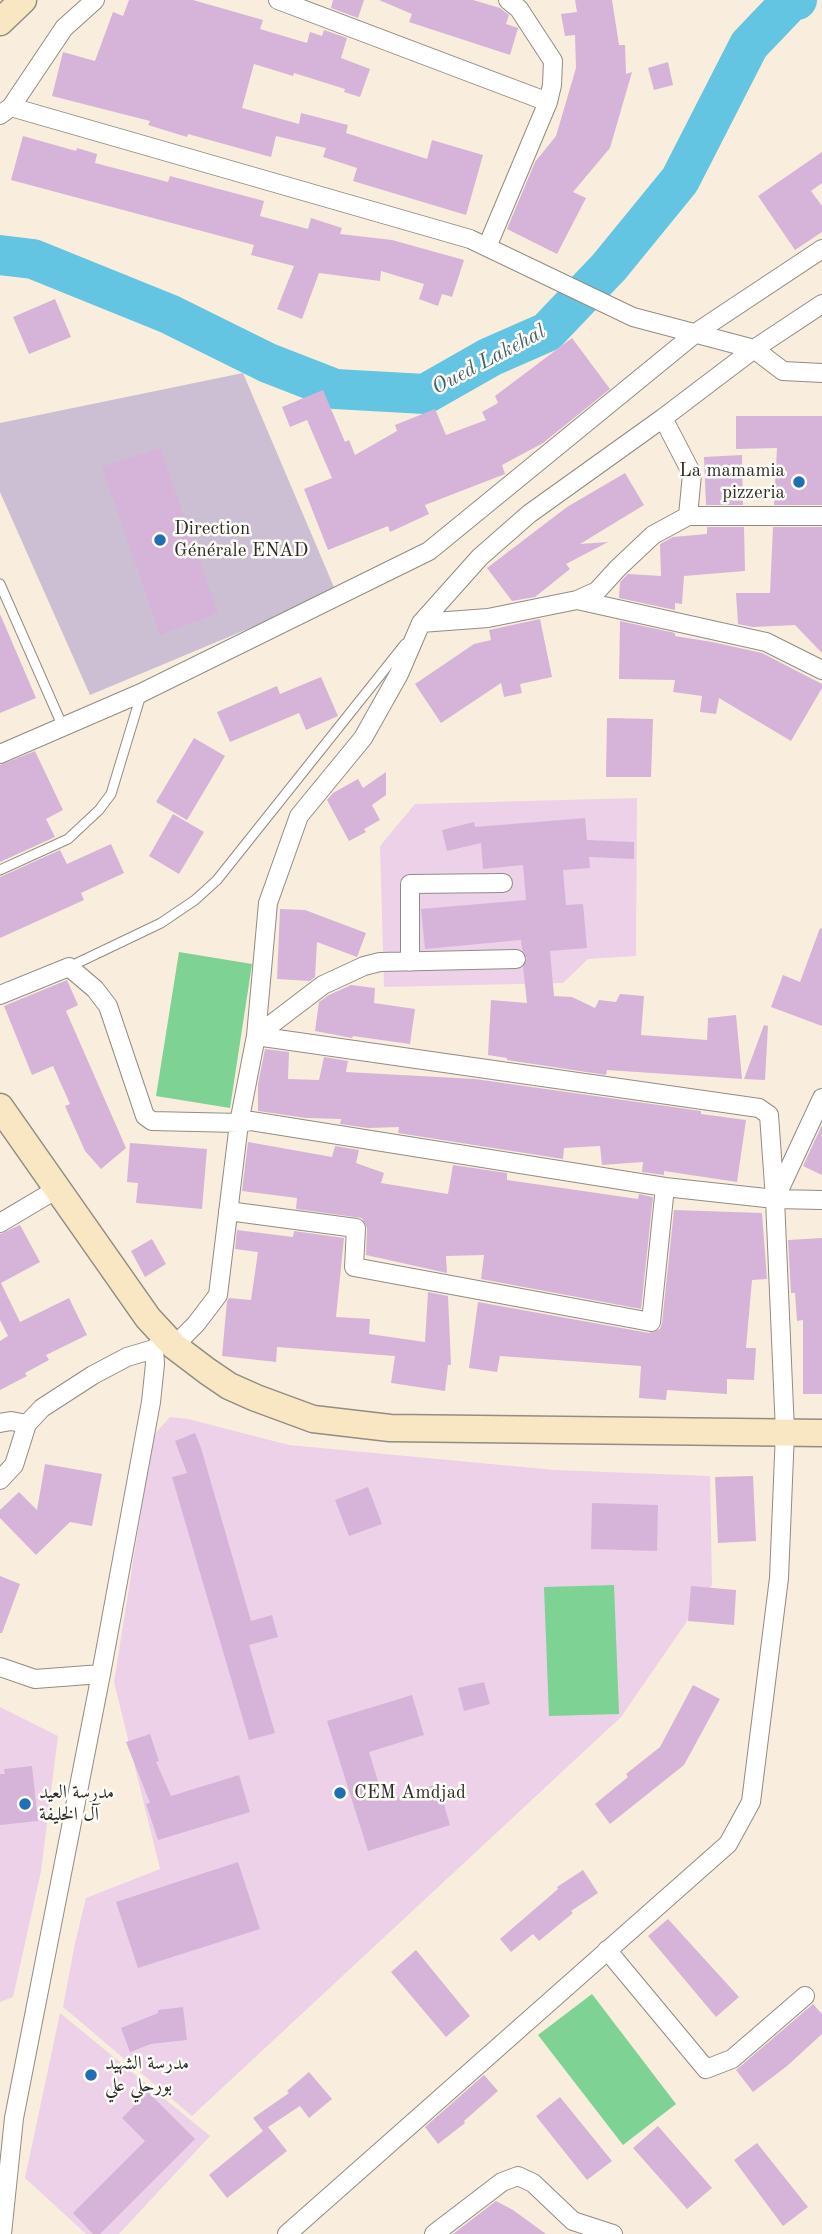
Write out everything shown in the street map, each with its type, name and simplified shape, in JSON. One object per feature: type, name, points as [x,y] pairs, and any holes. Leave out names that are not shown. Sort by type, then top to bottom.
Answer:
[{"type":"main road","points":[[0,22],[23,0]]},
{"type":"main road","points":[[0,1107],[165,1344],[229,1386],[313,1419],[390,1428],[822,1433]]},
{"type":"street","points":[[95,0],[64,27],[6,111],[470,239],[633,317],[754,349],[783,371],[822,373]]},
{"type":"street","points":[[278,0],[548,102]]},
{"type":"street","points":[[487,247],[548,102],[552,85],[553,61],[519,9],[508,0]]},
{"type":"street","points":[[0,754],[141,693],[429,551],[697,332],[822,248]]},
{"type":"street","points":[[13,1423],[127,1357],[165,1344],[196,1324],[218,1294],[239,1124],[256,1036],[268,903],[299,816],[363,738],[399,674],[421,624],[480,557],[529,514],[754,349],[822,304]]},
{"type":"street","points":[[663,418],[692,474],[688,516]]},
{"type":"street","points":[[421,624],[488,618],[576,600],[597,591],[653,535],[688,516],[822,516]]},
{"type":"street","points":[[576,600],[766,642],[822,670]]},
{"type":"street","points":[[410,962],[410,884],[503,883]]},
{"type":"street","points":[[256,1036],[323,985],[364,966],[380,962],[516,960]]},
{"type":"street","points":[[0,995],[69,967],[95,989],[108,1006],[145,1116],[152,1121],[239,1124],[251,1121],[665,1187],[775,1199],[822,1200]]},
{"type":"street","points":[[256,1036],[759,1108],[769,1115],[785,1433],[779,1577],[751,1802],[728,1844],[287,2234]]},
{"type":"street","points":[[775,1199],[822,1098]]},
{"type":"street","points":[[228,1211],[356,1228],[354,1267],[651,1322],[665,1187]]},
{"type":"street","points":[[0,1223],[57,1189]]},
{"type":"street","points":[[2,2234],[7,2118],[101,1674],[151,1402],[155,1364],[165,1344]]},
{"type":"street","points":[[0,1405],[13,1423],[14,1465],[0,1480]]},
{"type":"street","points":[[0,1667],[35,1679],[101,1674]]},
{"type":"street","points":[[607,1950],[706,2069],[732,2059],[805,1996]]},
{"type":"street","points":[[434,2234],[502,2182],[518,2176],[533,2183],[573,2221],[613,2234]]},
{"type":"lane","points":[[0,584],[63,727]]},
{"type":"lane","points":[[69,967],[160,923],[195,901],[217,880],[421,624]]},
{"type":"lane","points":[[0,870],[68,839],[99,810],[111,794],[141,693]]},
{"type":"shaded area","points":[[243,373],[336,592],[90,695],[0,492],[0,423]]},
{"type":"shaded area","points":[[637,798],[636,956],[588,959],[563,983],[384,987],[380,846],[415,804]]},
{"type":"shaded area","name":"CEM Amdjad","points":[[170,1417],[188,1419],[289,1445],[555,1470],[710,1476],[712,1585],[621,1717],[192,2116],[63,2007],[86,1898],[160,1869],[114,1682],[153,1436]]},
{"type":"shaded area","name":"مدرسة العيد آل الخليفة","points":[[0,1707],[58,1736],[41,1871],[13,1997],[0,2002]]},
{"type":"shaded area","name":"مدرسة الشهيد بورحلي علي","points":[[60,2013],[210,2136],[119,2234],[86,2234],[25,2178]]},
{"type":"green space","points":[[179,952],[252,964],[230,1108],[156,1096]]},
{"type":"green space","points":[[614,1585],[619,1714],[549,1716],[544,1587]]},
{"type":"green space","points":[[592,1994],[676,2104],[623,2145],[538,2035]]},
{"type":"building","points":[[129,0],[193,0],[263,20],[260,29],[307,43],[310,32],[322,36],[324,30],[347,38],[341,58],[370,69],[360,97],[344,92],[345,89],[294,73],[293,76],[254,64],[242,108],[299,124],[301,113],[348,125],[346,133],[427,159],[432,140],[483,155],[466,215],[353,181],[357,168],[323,157],[326,148],[276,136],[271,157],[188,134],[187,137],[148,125],[150,121],[52,96],[63,52],[95,61],[113,12],[123,16]]},
{"type":"building","points":[[333,0],[364,0],[358,18],[331,8]]},
{"type":"building","points":[[379,0],[473,0],[500,8],[509,15],[506,24],[518,28],[510,55],[409,22],[412,14]]},
{"type":"building","points":[[575,0],[612,0],[619,45],[625,45],[626,74],[632,72],[610,148],[573,192],[586,198],[557,254],[507,229],[535,162],[556,136],[576,68],[575,35],[565,36],[561,14],[577,12]]},
{"type":"building","points":[[668,62],[673,85],[654,90],[648,68]]},
{"type":"building","points":[[23,136],[97,154],[95,163],[168,182],[170,176],[264,201],[260,216],[308,229],[311,218],[342,228],[340,234],[392,240],[464,260],[452,297],[442,294],[438,306],[419,299],[424,284],[381,271],[380,281],[319,273],[302,319],[277,309],[294,266],[251,255],[254,245],[11,180]]},
{"type":"building","points":[[822,152],[822,183],[811,191],[822,206],[822,232],[795,250],[758,196]]},
{"type":"building","points":[[55,299],[71,337],[29,354],[13,317]]},
{"type":"building","points":[[572,338],[610,389],[543,443],[502,465],[505,474],[425,505],[429,514],[390,532],[388,526],[328,550],[304,489],[332,478],[307,420],[290,427],[282,407],[323,390],[345,442],[349,440],[355,455],[397,431],[395,425],[435,409],[446,435],[486,420],[482,412],[498,403],[495,396]]},
{"type":"building","points":[[736,416],[822,416],[822,505],[774,505],[777,448],[736,449]]},
{"type":"building","name":"Direction Générale ENAD","points":[[160,448],[218,613],[160,635],[102,467]]},
{"type":"building","points":[[742,455],[743,505],[706,505],[704,457]]},
{"type":"building","points":[[625,473],[644,505],[580,544],[608,542],[566,564],[570,569],[535,597],[512,601],[487,568],[567,507]]},
{"type":"building","points":[[707,527],[744,527],[745,571],[684,576],[682,604],[675,603],[675,610],[619,598],[620,582],[628,574],[661,576],[660,544],[673,537],[707,534]]},
{"type":"building","points":[[773,527],[822,527],[822,653],[795,625],[753,627],[738,624],[736,593],[770,593]]},
{"type":"building","points":[[0,614],[36,698],[0,713]]},
{"type":"building","points":[[540,619],[552,677],[520,684],[522,693],[504,697],[501,683],[441,723],[415,684],[474,644],[491,640],[489,630]]},
{"type":"building","points":[[620,621],[675,633],[675,636],[762,653],[822,684],[822,688],[791,741],[719,698],[716,714],[700,712],[702,696],[673,692],[675,680],[619,679]]},
{"type":"building","points":[[321,677],[338,716],[306,730],[299,713],[230,742],[217,712],[277,686],[280,694]]},
{"type":"building","points":[[607,718],[653,719],[651,777],[606,777]]},
{"type":"building","points":[[194,738],[225,756],[187,820],[156,802]]},
{"type":"building","points":[[35,751],[63,810],[46,819],[55,837],[0,862],[0,765]]},
{"type":"building","points":[[386,772],[386,795],[372,805],[380,820],[349,841],[327,800],[333,793],[358,779],[363,788]]},
{"type":"building","points":[[173,814],[204,832],[179,874],[149,856]]},
{"type":"building","points":[[585,818],[587,840],[634,842],[634,859],[589,857],[590,868],[563,870],[566,905],[583,904],[587,948],[550,951],[554,996],[572,997],[595,1008],[599,1000],[616,1002],[620,994],[644,996],[641,1035],[707,1040],[708,1018],[736,1015],[742,1079],[607,1070],[606,1075],[488,1055],[491,1000],[527,1003],[523,967],[527,958],[521,940],[425,949],[421,909],[526,900],[523,865],[483,869],[481,843],[447,851],[442,830],[474,822],[475,827]]},
{"type":"building","points":[[111,844],[124,873],[81,893],[84,900],[0,938],[0,877],[60,850],[67,864]]},
{"type":"building","points":[[280,909],[305,910],[366,933],[357,957],[317,942],[315,977],[310,981],[277,979]]},
{"type":"building","points":[[820,928],[822,1026],[771,1007],[783,975],[800,982]]},
{"type":"building","points":[[67,980],[78,1005],[66,1011],[126,1148],[101,1169],[85,1151],[65,1106],[70,1104],[53,1066],[32,1075],[4,1006]]},
{"type":"building","points":[[351,985],[375,988],[374,1003],[415,1009],[410,1044],[315,1031],[319,1002]]},
{"type":"building","points":[[764,1025],[768,1026],[765,1080],[744,1079]]},
{"type":"building","points":[[265,1049],[289,1052],[288,1079],[319,1080],[324,1057],[348,1061],[346,1072],[475,1079],[701,1111],[701,1114],[746,1120],[737,1182],[664,1171],[664,1175],[642,1172],[643,1162],[602,1165],[600,1146],[564,1148],[563,1159],[398,1133],[399,1127],[368,1128],[340,1124],[341,1119],[306,1118],[258,1111],[258,1084]]},
{"type":"building","points":[[822,1125],[822,1175],[803,1166]]},
{"type":"building","points":[[248,1142],[332,1157],[335,1146],[359,1150],[356,1163],[384,1173],[381,1183],[448,1194],[453,1165],[507,1173],[507,1180],[638,1199],[639,1194],[653,1197],[641,1309],[481,1279],[484,1255],[446,1256],[447,1273],[366,1255],[367,1228],[362,1218],[296,1209],[297,1198],[242,1191]]},
{"type":"building","points":[[130,1143],[207,1149],[202,1209],[136,1203],[138,1183],[127,1182]]},
{"type":"building","points":[[674,1210],[762,1213],[767,1279],[752,1280],[746,1348],[756,1348],[754,1380],[727,1379],[727,1394],[667,1390],[666,1400],[639,1398],[641,1366],[500,1356],[497,1372],[469,1368],[478,1302],[649,1333],[660,1329]]},
{"type":"building","points":[[20,1225],[40,1262],[1,1283],[20,1322],[69,1298],[87,1335],[46,1355],[49,1360],[25,1373],[27,1376],[0,1390],[0,1341],[8,1336],[0,1320],[0,1234]]},
{"type":"building","points":[[237,1230],[293,1237],[294,1231],[344,1238],[336,1317],[370,1319],[369,1334],[425,1342],[428,1292],[448,1296],[451,1365],[448,1365],[445,1391],[391,1383],[395,1356],[277,1347],[276,1362],[222,1356],[227,1301],[229,1298],[251,1300],[258,1252],[235,1249]]},
{"type":"building","points":[[822,1238],[822,1394],[803,1394],[803,1320],[797,1321],[795,1293],[791,1293],[788,1240]]},
{"type":"building","points":[[152,1239],[166,1264],[145,1277],[131,1251]]},
{"type":"building","points":[[195,1433],[251,1621],[272,1615],[278,1637],[249,1645],[275,1733],[249,1740],[172,1477],[187,1473],[175,1441]]},
{"type":"building","points":[[45,1464],[102,1474],[92,1526],[70,1522],[36,1555],[0,1518],[0,1510],[19,1492],[37,1510]]},
{"type":"building","points":[[753,1476],[756,1541],[718,1543],[715,1477]]},
{"type":"building","points":[[368,1487],[382,1524],[349,1536],[335,1500]]},
{"type":"building","points":[[592,1503],[658,1505],[657,1551],[591,1549]]},
{"type":"building","points":[[0,1576],[20,1584],[2,1633],[0,1633]]},
{"type":"building","points":[[691,1586],[736,1590],[734,1625],[688,1621]]},
{"type":"building","points":[[484,1682],[490,1704],[464,1711],[458,1688]]},
{"type":"building","points":[[693,1685],[720,1699],[684,1765],[610,1824],[595,1804],[628,1777],[626,1774],[660,1747]]},
{"type":"building","points":[[412,1695],[424,1735],[369,1752],[384,1801],[438,1784],[450,1825],[368,1851],[327,1721]]},
{"type":"building","points":[[150,1734],[159,1761],[156,1762],[171,1796],[239,1775],[250,1812],[158,1840],[146,1804],[150,1803],[126,1742]]},
{"type":"building","points":[[32,1766],[38,1821],[0,1825],[0,1774],[5,1774],[4,1769]]},
{"type":"building","points":[[238,1862],[260,1929],[138,1968],[116,1902]]},
{"type":"building","points":[[583,1870],[598,1893],[571,1911],[573,1913],[539,1941],[533,1934],[511,1952],[500,1939],[558,1889],[557,1887]]},
{"type":"building","points":[[668,1919],[739,1997],[716,2017],[648,1936]]},
{"type":"building","points":[[416,1950],[470,2016],[446,2037],[391,1972]]},
{"type":"building","points":[[813,2004],[822,2014],[822,2034],[753,2092],[736,2070]]},
{"type":"building","points":[[183,2007],[187,2040],[151,2044],[130,2052],[121,2028],[158,2013],[158,2010]]},
{"type":"building","points":[[309,2072],[332,2099],[309,2118],[300,2106],[268,2127],[287,2151],[227,2198],[209,2175],[263,2131],[253,2118],[289,2093],[287,2091]]},
{"type":"building","points":[[484,2075],[498,2091],[464,2121],[465,2123],[438,2144],[425,2127]]},
{"type":"building","points":[[143,2087],[195,2139],[100,2234],[93,2234],[73,2213],[145,2141],[122,2118],[145,2095],[147,2097]]},
{"type":"building","points":[[560,2097],[612,2161],[587,2180],[536,2116]]},
{"type":"building","points":[[658,2126],[712,2188],[687,2209],[633,2148]]},
{"type":"building","points":[[757,2143],[808,2207],[783,2226],[734,2160]]},
{"type":"building","points":[[496,2201],[513,2210],[546,2234],[453,2234]]},
{"type":"waterway","name":"Oued Lakehal","points":[[0,255],[33,259],[169,314],[268,363],[335,389],[425,394],[490,357],[547,332],[609,267],[680,180],[749,45],[791,1],[797,0]]},
{"type":"place","name":"La mamamia pizzeria","points":[[799,482]]},
{"type":"place","name":"Direction Générale ENAD","points":[[160,540]]},
{"type":"place","name":"CEM Amdjad","points":[[340,1793]]},
{"type":"place","name":"مدرسة العيد آل الخليفة","points":[[25,1804]]},
{"type":"place","name":"مدرسة الشهيد بورحلي علي","points":[[91,2075]]}]
